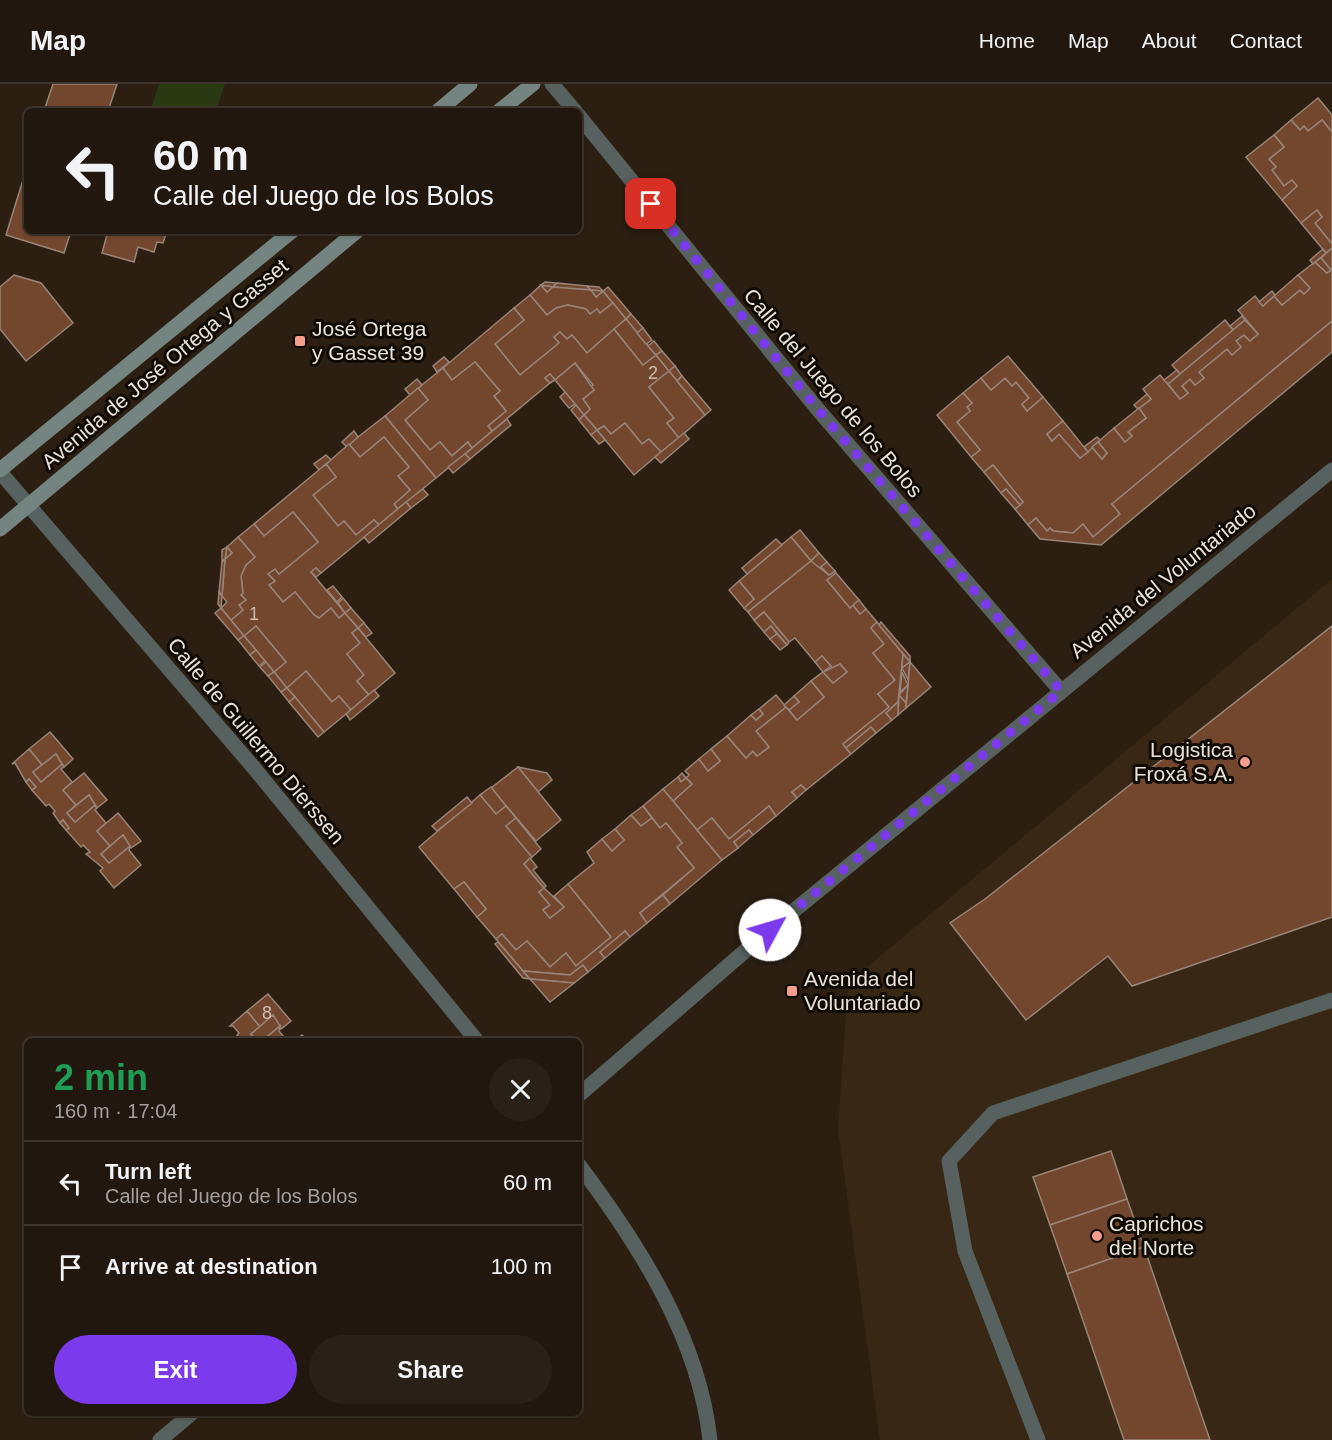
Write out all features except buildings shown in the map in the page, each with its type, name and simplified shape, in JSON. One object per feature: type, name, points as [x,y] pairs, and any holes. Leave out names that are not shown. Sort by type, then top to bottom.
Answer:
[{"type":"main road","points":[[442,108],[470,84]]},
{"type":"main road","points":[[503,108],[532,84]]},
{"type":"main road","name":"Avenida de José Ortega y Gasset","points":[[0,471],[288,234]]},
{"type":"main road","name":"Avenida de José Ortega y Gasset","points":[[0,530],[353,234]]},
{"type":"street","points":[[552,84],[572,108]]},
{"type":"street","name":"Calle del Juego de los Bolos","points":[[582,120],[820,412],[1061,691]]},
{"type":"street","name":"Avenida del Voluntariado","points":[[582,1092],[752,945],[1332,470]]},
{"type":"street","name":"Calle de Guillermo Dierssen","points":[[0,471],[254,768],[475,1038]]},
{"type":"street","points":[[1038,1440],[965,1251],[949,1161],[993,1113],[1332,1000]]},
{"type":"street","points":[[582,1169],[621,1221],[683,1338],[698,1383],[710,1440]]},
{"type":"street","points":[[160,1440],[188,1416]]},
{"type":"shaded area","points":[[1332,579],[1332,1440],[880,1440],[838,1129],[848,983]]},
{"type":"green space","points":[[159,84],[225,84],[217,108],[151,108]]},
{"type":"place","name":"José Ortega y Gasset 39","points":[[300,341]]},
{"type":"place","name":"Logistica Froxá S.A.","points":[[1245,762]]},
{"type":"place","name":"Avenida del Voluntariado","points":[[792,991]]},
{"type":"place","name":"Caprichos del Norte","points":[[1097,1236]]},
{"type":"route","points":[[651,204],[820,412],[1061,691],[770,930]]}]
